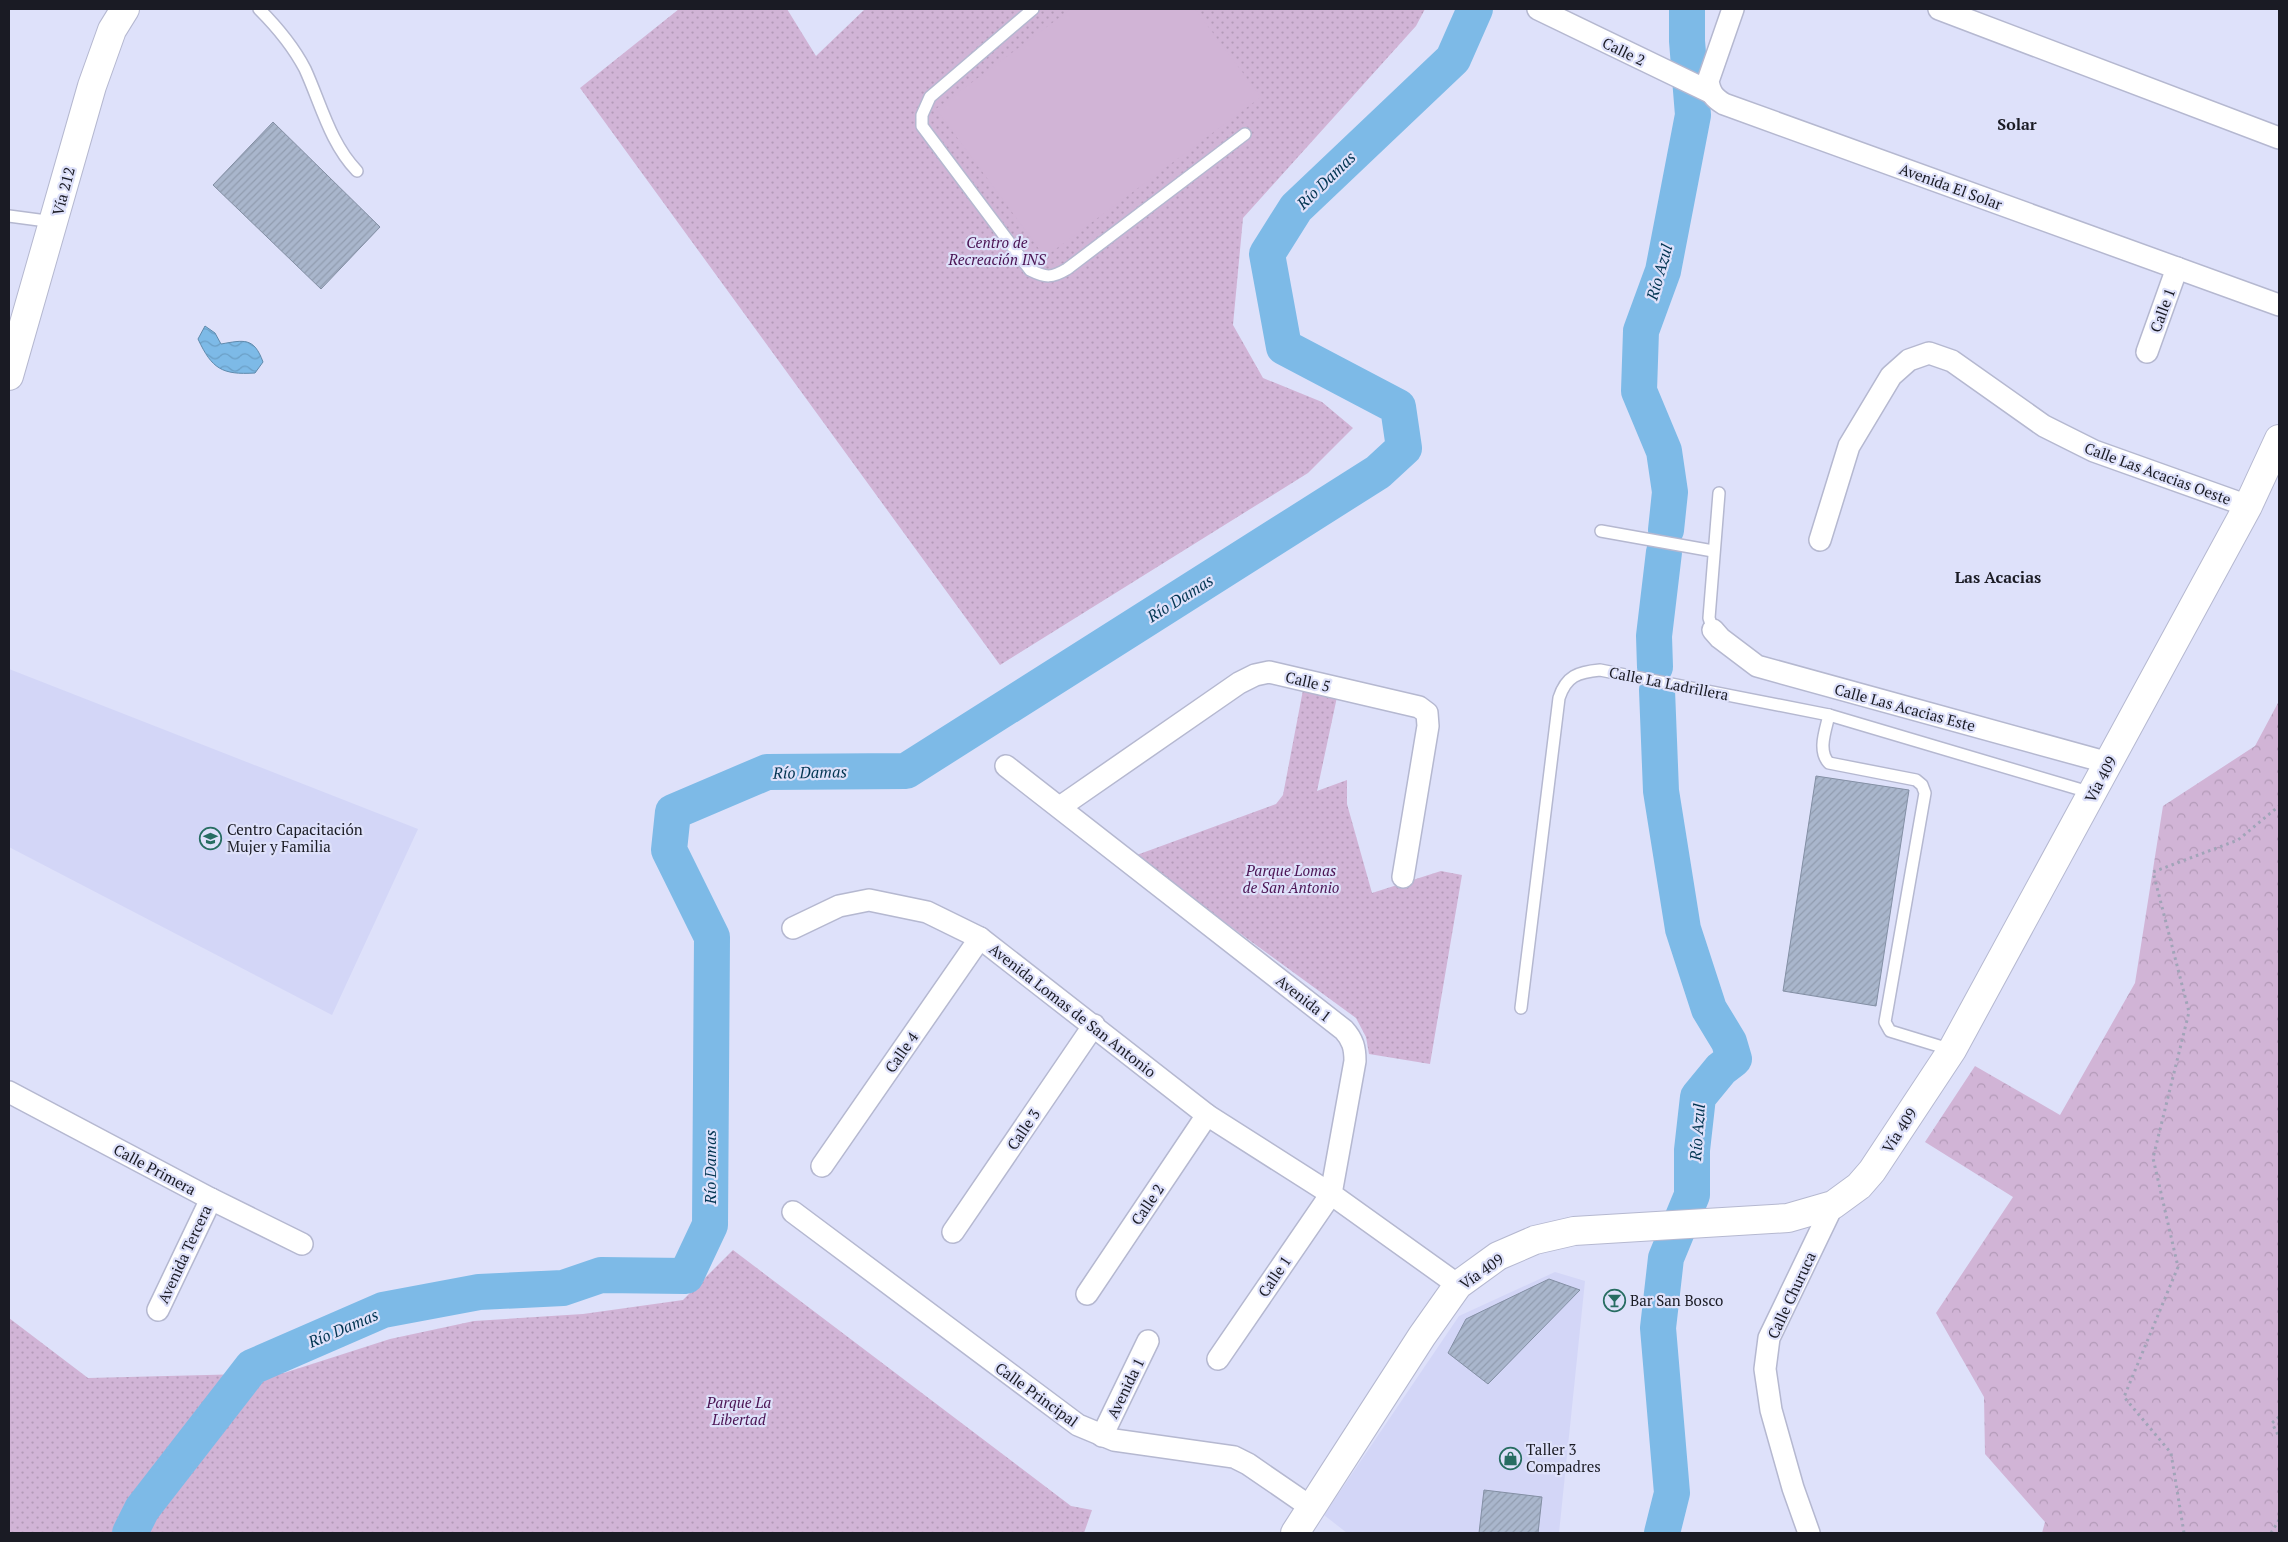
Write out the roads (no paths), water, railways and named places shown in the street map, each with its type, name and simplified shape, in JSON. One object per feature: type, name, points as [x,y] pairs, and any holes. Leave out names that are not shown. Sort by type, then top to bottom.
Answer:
[{"type":"street","name":"Calle 2","points":[[1538,9],[1706,90]]},
{"type":"street","points":[[1706,90],[1709,72],[1733,9]]},
{"type":"street","points":[[1939,9],[2279,138]]},
{"type":"street","name":"Vía 212","points":[[9,376],[92,86],[116,16]]},
{"type":"street","name":"Avenida El Solar","points":[[1706,90],[1715,99],[1724,104],[2279,305]]},
{"type":"street","name":"Calle 1","points":[[2146,352],[2177,268]]},
{"type":"street","name":"Calle Las Acacias Oeste","points":[[1820,540],[1848,446],[1891,376],[1909,360],[1928,353],[1952,361],[2044,426],[2094,452],[2248,506]]},
{"type":"street","name":"Vía 409","points":[[1295,1533],[1422,1336],[1458,1285],[1498,1256],[1535,1240],[1574,1231],[1788,1218],[1833,1205],[1848,1196],[1872,1171],[1952,1050],[2248,506],[2279,439]]},
{"type":"street","name":"Calle Las Acacias Este","points":[[1713,630],[1720,638],[1757,666],[2109,763]]},
{"type":"street","name":"Calle 5","points":[[1060,807],[1238,683],[1255,675],[1269,672],[1419,706],[1427,713],[1428,726],[1403,877]]},
{"type":"street","name":"Avenida 1","points":[[1006,766],[1352,1038],[1355,1049],[1355,1061],[1331,1194]]},
{"type":"street","name":"Avenida Lomas de San Antonio","points":[[793,928],[838,906],[869,900],[927,912],[980,938],[1207,1115],[1331,1194]]},
{"type":"street","name":"Calle 4","points":[[822,1166],[980,938]]},
{"type":"street","name":"Calle 3","points":[[953,1232],[1094,1025]]},
{"type":"street","name":"Calle Primera","points":[[9,1092],[211,1199],[302,1244]]},
{"type":"street","name":"Calle 2","points":[[1087,1294],[1207,1115]]},
{"type":"street","points":[[1331,1194],[1458,1285]]},
{"type":"street","name":"Calle 1","points":[[1218,1359],[1331,1194]]},
{"type":"street","name":"Avenida Tercera","points":[[158,1310],[159,1287],[211,1199]]},
{"type":"street","name":"Calle Churuca","points":[[1809,1533],[1793,1488],[1771,1410],[1765,1369],[1769,1338],[1833,1205]]},
{"type":"street","name":"Calle Principal","points":[[793,1212],[1078,1425],[1114,1440],[1234,1457],[1248,1464],[1312,1508]]},
{"type":"street","name":"Avenida 1","points":[[1102,1436],[1148,1341]]},
{"type":"lane","points":[[259,9],[290,43],[304,67],[336,144],[345,159],[357,171]]},
{"type":"lane","points":[[1033,9],[930,97],[922,115],[922,126],[1030,270],[1045,278],[1056,276],[1245,134]]},
{"type":"lane","points":[[9,216],[54,222]]},
{"type":"lane","points":[[1713,630],[1709,618],[1719,493]]},
{"type":"lane","points":[[1601,531],[1713,551]]},
{"type":"lane","name":"Calle La Ladrillera","points":[[1521,1008],[1559,698],[1563,684],[1582,671],[1600,670],[1829,715],[2092,793]]},
{"type":"lane","points":[[1829,715],[1823,749],[1825,759],[1829,763],[1916,780],[1922,785],[1925,793],[1885,1022],[1890,1032],[1952,1050]]},
{"type":"water","points":[[205,326],[215,333],[221,344],[242,341],[252,344],[260,354],[263,362],[255,373],[234,373],[219,368],[213,363],[198,339]]},
{"type":"waterway","name":"Río Damas","points":[[130,1533],[142,1509],[252,1367],[383,1310],[479,1292],[563,1288],[601,1275],[686,1276],[710,1225],[712,937],[669,850],[673,812],[767,772],[906,771],[1378,472],[1404,448],[1398,407],[1284,347],[1267,254],[1296,208],[1453,59],[1475,9]]},
{"type":"waterway","name":"Río Azul","points":[[1666,530],[1670,492],[1664,451],[1639,391],[1641,331],[1663,271],[1693,115],[1687,41],[1687,9]]},
{"type":"waterway","name":"Río Azul","points":[[1655,667],[1654,636],[1664,552]]},
{"type":"waterway","name":"Río Azul","points":[[1657,690],[1661,791],[1683,929],[1709,1009],[1729,1042],[1734,1059],[1721,1069],[1698,1097],[1692,1150],[1692,1195],[1666,1258],[1658,1328],[1672,1493],[1662,1533]]},
{"type":"place","name":"Centro Capacitación Mujer y Familia","points":[[211,838]]},
{"type":"place","name":"Bar San Bosco","points":[[1614,1300]]},
{"type":"place","name":"Taller 3 Compadres","points":[[1510,1458]]},
{"type":"district","name":"Solar","points":[[2017,124]]},
{"type":"district","name":"Las Acacias","points":[[1998,577]]},
{"type":"park label","name":"Centro de Recreación INS","points":[[997,250]]},
{"type":"park label","name":"Parque Lomas de San Antonio","points":[[1291,878]]},
{"type":"park label","name":"Parque La Libertad","points":[[739,1410]]}]
